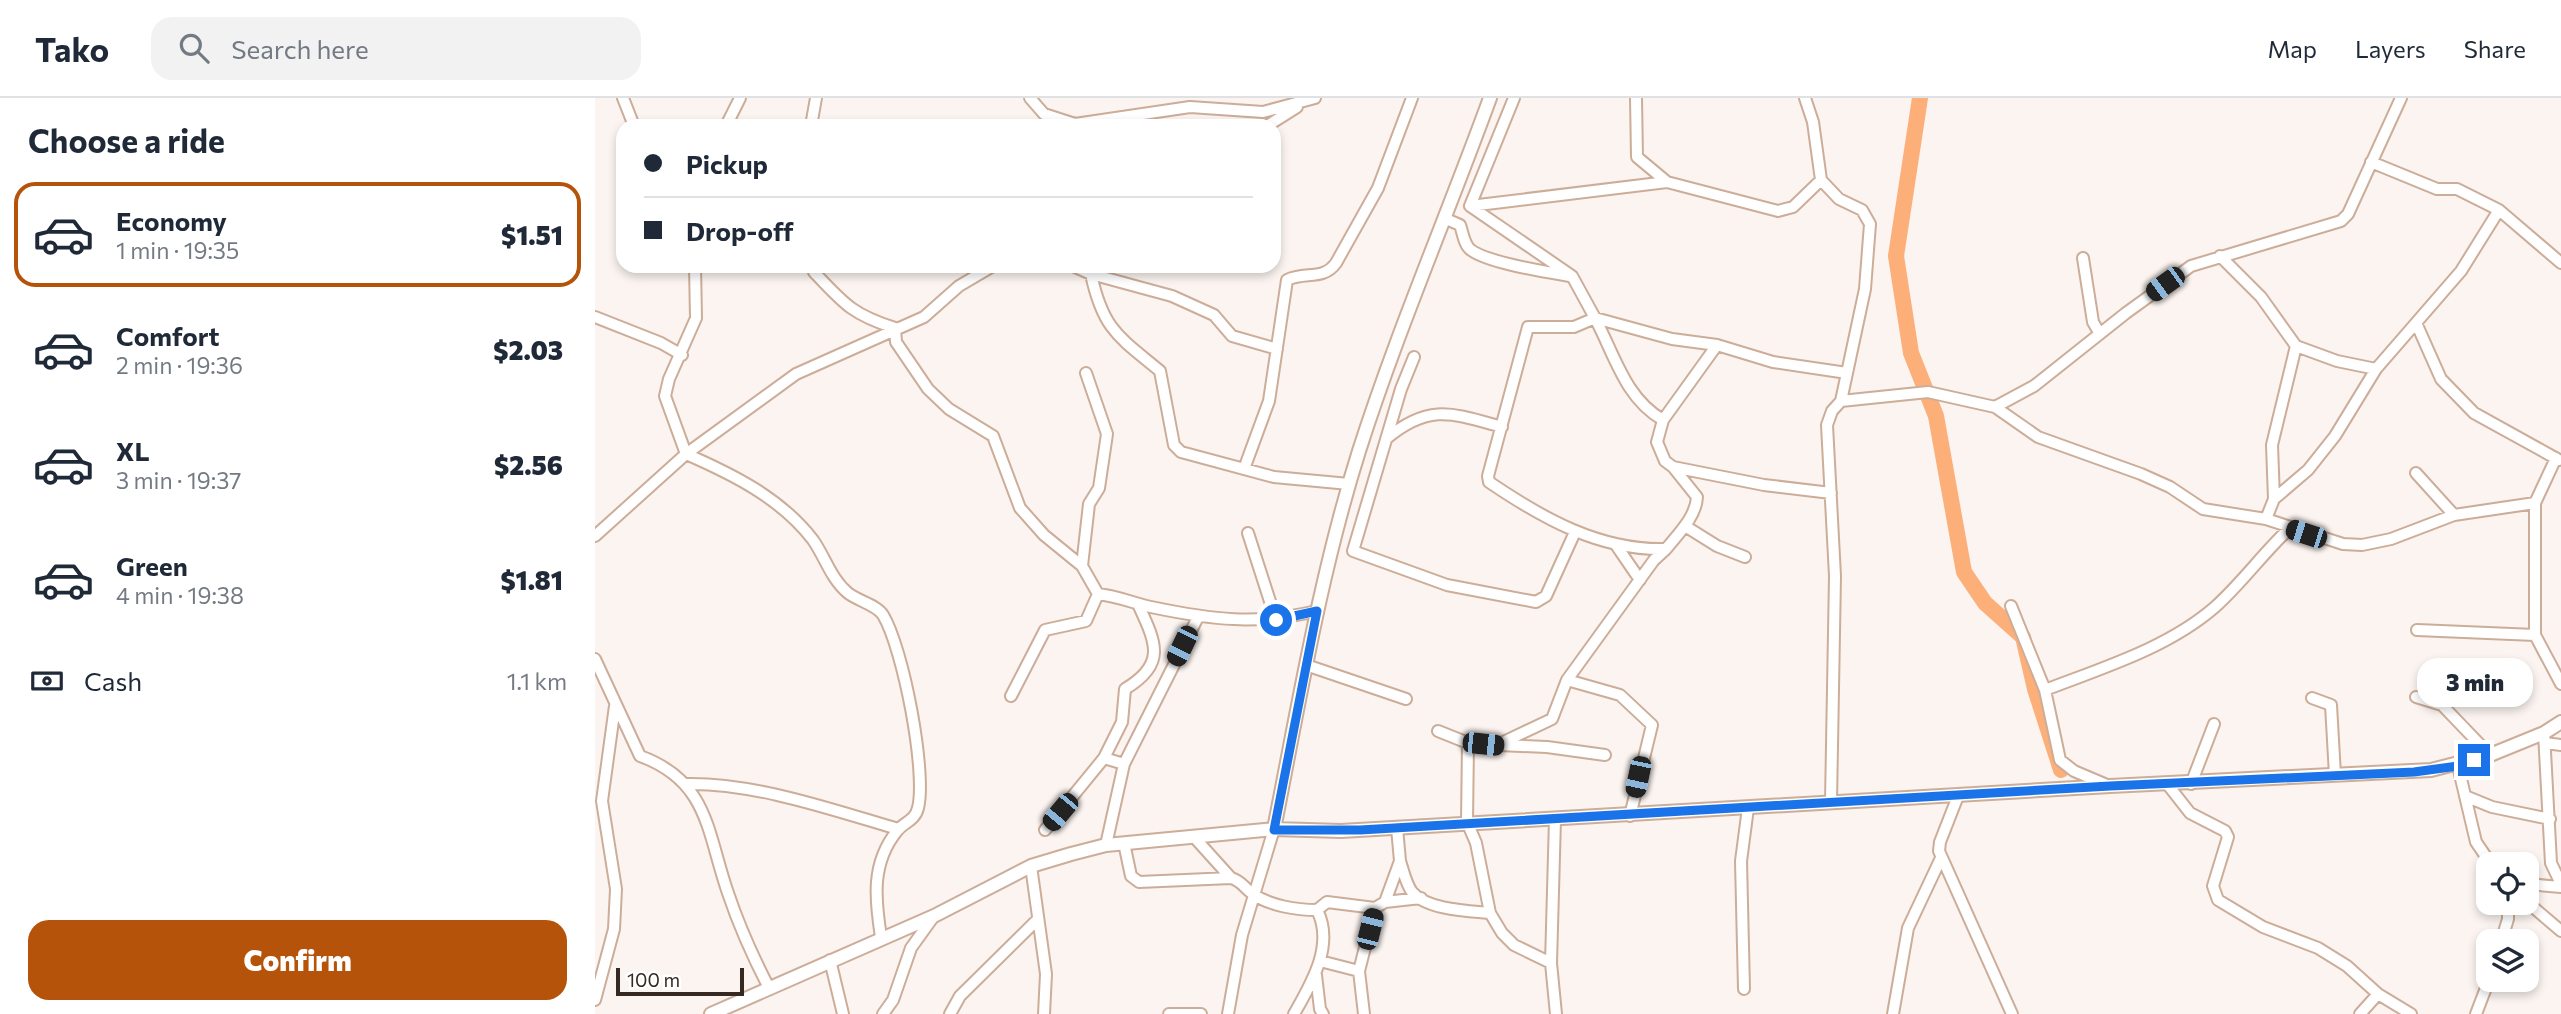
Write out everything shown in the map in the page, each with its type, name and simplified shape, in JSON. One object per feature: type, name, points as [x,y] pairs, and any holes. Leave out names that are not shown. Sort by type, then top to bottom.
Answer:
[{"type":"street","points":[[623,98],[631,119]]},
{"type":"street","points":[[730,119],[740,98]]},
{"type":"street","points":[[812,119],[817,98]]},
{"type":"street","points":[[1030,98],[1044,114],[1060,119]]},
{"type":"street","points":[[1109,119],[1190,107],[1263,112],[1313,98]]},
{"type":"street","points":[[1278,119],[1313,98]]},
{"type":"street","points":[[1244,469],[1269,401],[1287,280],[1322,275],[1329,272],[1336,263],[1378,188],[1412,98]]},
{"type":"street","points":[[1229,1014],[1242,935],[1274,830],[1317,611],[1351,480],[1389,364],[1490,98]]},
{"type":"street","points":[[1470,205],[1514,98]]},
{"type":"street","points":[[1636,98],[1637,157],[1667,182]]},
{"type":"street","points":[[1805,98],[1813,122],[1821,180],[1839,199],[1862,211],[1870,224],[1863,300],[1841,401],[1832,411],[1827,425],[1835,576],[1831,802]]},
{"type":"street","points":[[1995,407],[2034,386],[2191,266],[2341,221],[2348,214],[2401,98]]},
{"type":"street","points":[[2371,162],[2431,187],[2457,189],[2499,210],[2561,263]]},
{"type":"street","points":[[1470,205],[1667,182],[1778,211],[1793,207],[1821,180]]},
{"type":"street","points":[[1470,205],[1572,276],[1630,391],[1645,409],[1663,420]]},
{"type":"street","points":[[2274,499],[2308,470],[2335,436],[2376,369],[2417,325],[2461,271],[2499,210]]},
{"type":"street","points":[[1445,219],[1460,225],[1467,245],[1476,253],[1513,265],[1572,276]]},
{"type":"street","points":[[2220,256],[2261,298],[2296,346],[2337,361],[2376,369]]},
{"type":"street","points":[[2083,258],[2093,322],[2100,334]]},
{"type":"street","points":[[695,273],[696,318],[681,347],[682,355],[669,379],[665,396],[685,454],[737,477],[761,493],[813,540],[847,592],[883,615],[904,677],[914,729],[920,789],[918,810],[912,821],[898,829],[883,852],[876,880],[881,937]]},
{"type":"street","points":[[815,273],[848,308],[867,319],[895,328]]},
{"type":"street","points":[[595,536],[685,454],[796,374],[924,317],[959,286],[981,273]]},
{"type":"street","points":[[1277,349],[1233,336],[1214,315],[1172,296],[1091,274],[1096,297],[1114,333],[1160,371],[1174,445],[1192,457],[1274,477],[1372,482]]},
{"type":"street","points":[[595,317],[661,343],[682,355]]},
{"type":"street","points":[[1665,549],[1616,545],[1576,533],[1489,482],[1488,476],[1528,327],[1574,327],[1595,318],[1672,339],[1717,345],[1773,362],[1847,373]]},
{"type":"street","points":[[2417,325],[2441,379],[2474,413],[2558,460],[2535,503],[2535,635],[2561,684]]},
{"type":"street","points":[[895,328],[896,342],[928,389],[949,408],[993,436],[1006,463],[1020,508],[1028,519],[1081,566],[1098,594],[1198,617],[1276,620],[1317,611]]},
{"type":"street","points":[[1497,745],[1552,719],[1567,680],[1640,580],[1685,526],[1697,496],[1674,467],[1665,461],[1657,442],[1663,420],[1717,345]]},
{"type":"street","points":[[2266,519],[2274,499],[2272,445],[2296,346]]},
{"type":"street","points":[[1414,357],[1372,482],[1353,551],[1447,585],[1541,601],[1576,533]]},
{"type":"street","points":[[1081,566],[1089,504],[1099,488],[1107,434],[1086,373]]},
{"type":"street","points":[[1841,401],[1928,392],[1995,407],[2038,437],[2141,474],[2170,487],[2203,509],[2266,519],[2343,544],[2362,545],[2391,539],[2454,516],[2535,503]]},
{"type":"street","points":[[1386,439],[1426,413],[1467,417],[1502,427]]},
{"type":"street","points":[[1674,467],[1764,485],[1831,493]]},
{"type":"street","points":[[2416,473],[2454,516]]},
{"type":"street","points":[[1685,526],[1717,546],[1745,557]]},
{"type":"street","points":[[2045,690],[2125,659],[2204,615],[2240,583],[2290,528]]},
{"type":"street","points":[[1248,533],[1276,620]]},
{"type":"street","points":[[1616,545],[1640,580]]},
{"type":"street","points":[[1011,696],[1045,629],[1086,621],[1098,594]]},
{"type":"street","points":[[1045,830],[1104,758],[1122,722],[1125,689],[1146,676],[1153,665],[1149,629],[1138,604]]},
{"type":"street","points":[[2011,606],[2045,690],[2060,760],[2074,771],[2110,786]]},
{"type":"street","points":[[1106,845],[1124,764],[1198,617]]},
{"type":"street","points":[[2417,630],[2535,635]]},
{"type":"street","points":[[595,659],[639,756],[663,765],[685,784],[706,818],[728,894],[769,988]]},
{"type":"street","points":[[1306,665],[1406,699]]},
{"type":"street","points":[[1567,680],[1620,695],[1651,725],[1630,816]]},
{"type":"street","points":[[2416,697],[2442,705],[2490,755]]},
{"type":"street","points":[[2312,698],[2331,705],[2335,775]]},
{"type":"street","points":[[595,1000],[614,929],[616,889],[602,801],[616,703]]},
{"type":"street","points":[[711,1014],[934,916],[1031,866],[1106,845],[1274,830],[1397,828],[2110,786],[2414,772],[2458,766],[2545,738],[2561,722]]},
{"type":"street","points":[[2191,784],[2214,724]]},
{"type":"street","points":[[1438,731],[1468,743],[1547,747],[1605,755]]},
{"type":"street","points":[[2545,738],[2561,746]]},
{"type":"street","points":[[2539,885],[2561,886],[2551,863],[2545,738]]},
{"type":"street","points":[[1468,743],[1467,822],[1476,843],[1490,914],[1502,933],[1514,945],[1551,962]]},
{"type":"street","points":[[1104,758],[1124,764]]},
{"type":"street","points":[[2458,766],[2476,842],[2483,852]]},
{"type":"street","points":[[685,784],[710,783],[785,799],[898,829]]},
{"type":"street","points":[[2168,785],[2190,813],[2225,831],[2228,837],[2213,886],[2218,900],[2263,927],[2318,948],[2347,966],[2378,994],[2411,1014]]},
{"type":"street","points":[[1958,796],[1940,842],[1941,858],[2012,1014]]},
{"type":"street","points":[[2465,796],[2492,807],[2550,819]]},
{"type":"street","points":[[595,811],[602,801]]},
{"type":"street","points":[[1744,989],[1741,861],[1748,808]]},
{"type":"street","points":[[1555,819],[1551,962],[1556,1014]]},
{"type":"street","points":[[1397,828],[1400,861],[1412,892],[1445,909],[1490,914]]},
{"type":"street","points":[[1194,837],[1231,878]]},
{"type":"street","points":[[1124,843],[1131,876],[1139,882],[1231,878],[1239,880],[1254,895],[1296,909],[1317,910],[1327,902],[1380,905],[1421,898]]},
{"type":"street","points":[[1893,1014],[1908,928],[1941,858]]},
{"type":"street","points":[[1354,1014],[1364,1011],[1359,971],[1380,905],[1400,861]]},
{"type":"street","points":[[1031,866],[1046,974],[1044,1014]]},
{"type":"street","points":[[1294,1014],[1316,975],[1320,961],[1322,928],[1317,910]]},
{"type":"street","points":[[2539,913],[2561,932]]},
{"type":"street","points":[[883,1014],[893,1000],[911,948],[934,916]]},
{"type":"street","points":[[950,1014],[960,996],[1037,920]]},
{"type":"street","points":[[830,960],[843,1014]]},
{"type":"street","points":[[1320,961],[1359,971]]},
{"type":"street","points":[[1316,975],[1319,1009],[1323,1014]]},
{"type":"street","points":[[2476,1014],[2484,992]]},
{"type":"street","points":[[2360,1014],[2378,994]]},
{"type":"street","points":[[1169,1014],[1201,1014]]},
{"type":"waterway","points":[[1920,98],[1896,256],[1911,353],[1936,416],[1964,572],[1985,603],[2023,637],[2035,689],[2061,770]]},
{"type":"route","points":[[1276,620],[1317,611],[1274,830],[1341,831],[2110,786],[2414,772],[2458,766],[2474,760]]}]
